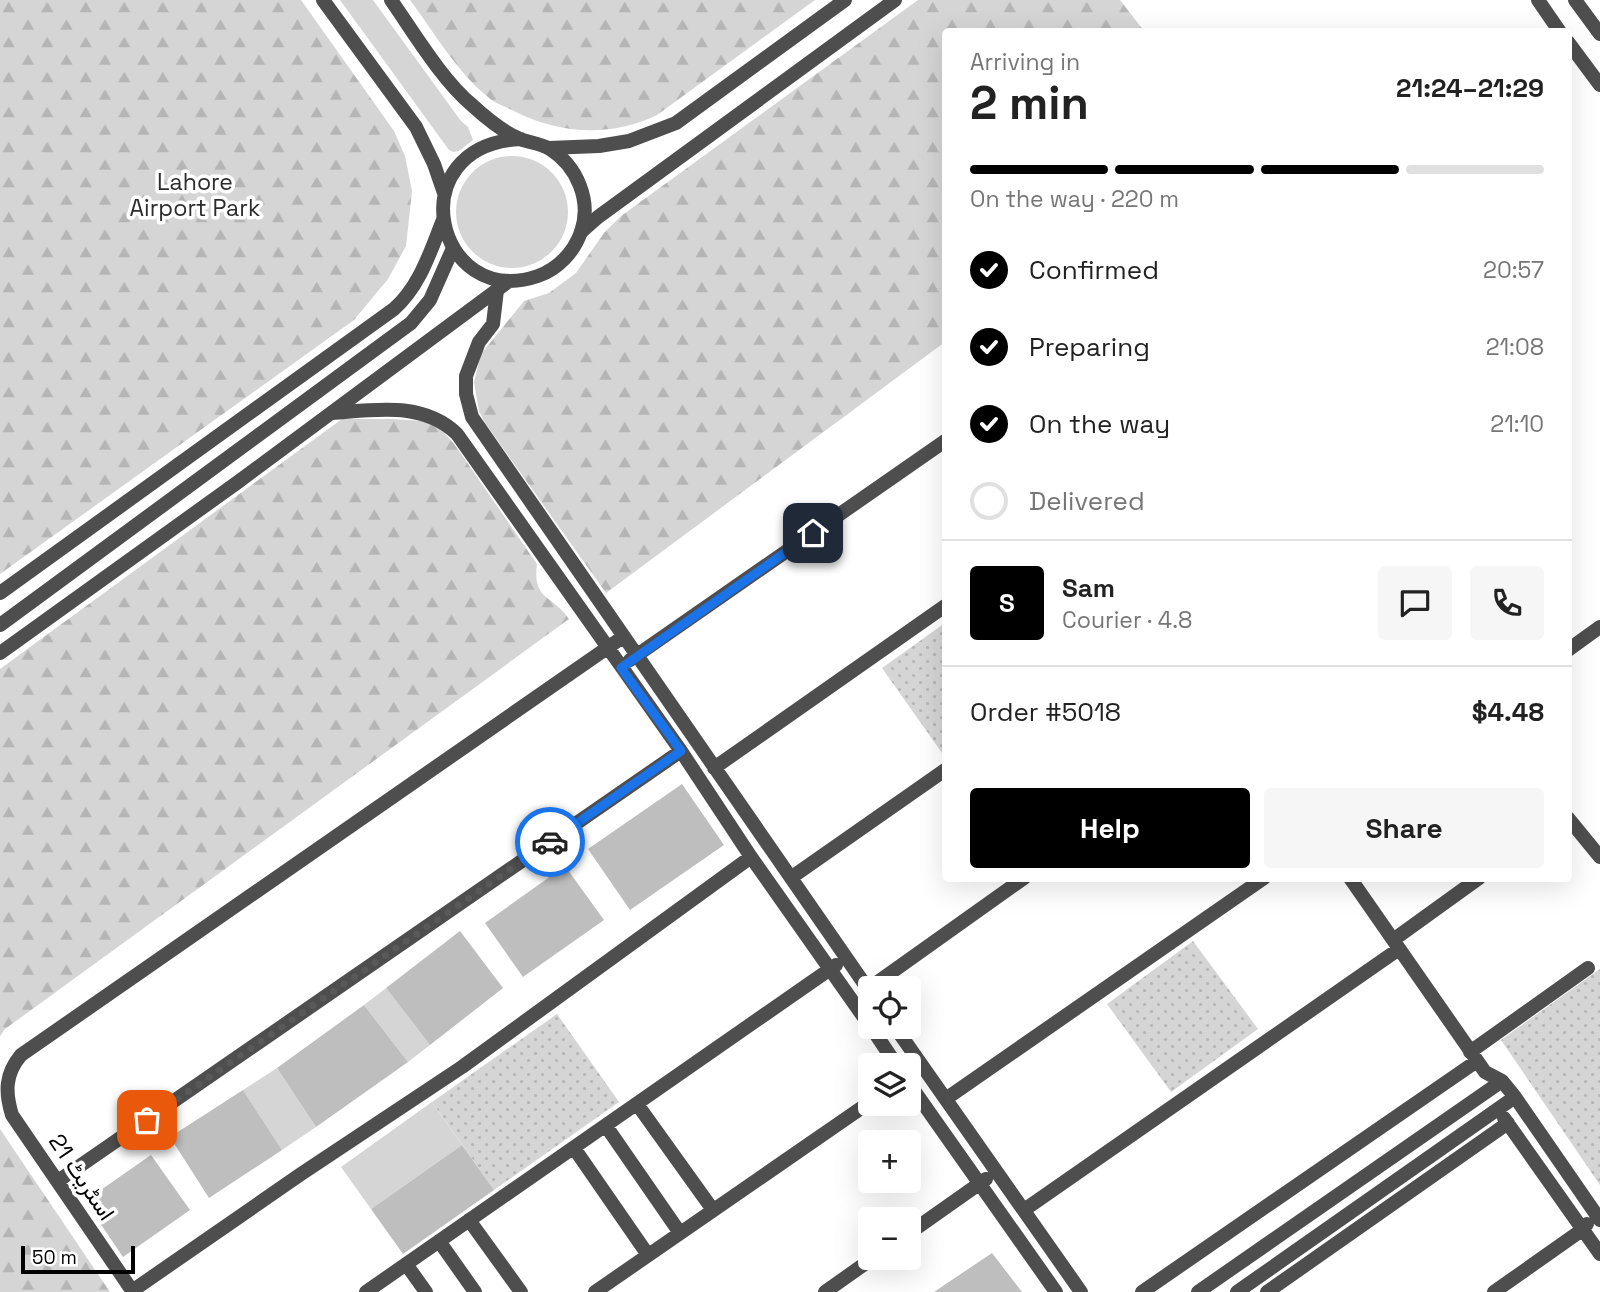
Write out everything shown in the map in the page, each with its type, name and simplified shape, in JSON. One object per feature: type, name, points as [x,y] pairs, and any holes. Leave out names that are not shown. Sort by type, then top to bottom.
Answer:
[{"type":"street","points":[[323,0],[416,127],[434,164],[444,193]]},
{"type":"street","points":[[391,0],[461,95],[481,113],[521,139],[550,148],[599,146],[629,141],[676,123],[845,0]]},
{"type":"street","points":[[581,232],[895,0]]},
{"type":"street","points":[[1538,0],[1557,28]]},
{"type":"street","points":[[1575,0],[1600,34]]},
{"type":"street","points":[[1572,47],[1600,85]]},
{"type":"street","points":[[0,593],[394,309],[418,279],[443,220],[444,193],[452,174],[465,159],[481,147],[500,140],[521,139]]},
{"type":"street","points":[[0,653],[503,286],[545,274],[561,263],[573,249],[581,232],[584,200],[580,185],[562,158],[550,148]]},
{"type":"street","points":[[443,220],[453,248],[472,268],[503,286]]},
{"type":"street","points":[[0,625],[411,323],[430,300],[453,248]]},
{"type":"street","points":[[503,286],[493,324],[479,342],[466,376],[466,394],[472,417],[859,976]]},
{"type":"street","points":[[332,413],[416,411],[433,416],[457,434],[681,751],[751,857],[858,1009]]},
{"type":"street","points":[[621,668],[942,443]]},
{"type":"street","points":[[714,768],[942,608]]},
{"type":"street","points":[[1572,647],[1600,627]]},
{"type":"street","points":[[607,649],[623,637]]},
{"type":"street","name":"اسٹریٹ 21","points":[[133,1292],[12,1115],[7,1100],[11,1067],[20,1055],[607,649]]},
{"type":"street","points":[[58,1181],[681,751]]},
{"type":"street","points":[[792,877],[942,772]]},
{"type":"street","points":[[1572,823],[1600,857]]},
{"type":"street","points":[[133,1292],[301,1174],[462,1067],[751,857]]},
{"type":"street","points":[[888,976],[1018,882]]},
{"type":"street","points":[[947,1098],[1258,882]]},
{"type":"street","points":[[1353,882],[1478,1062],[1502,1081],[1515,1097],[1598,1215],[1583,1230],[1494,1292]]},
{"type":"street","points":[[1024,1210],[1396,945],[1474,882]]},
{"type":"street","points":[[366,1292],[846,957]]},
{"type":"street","points":[[1142,1292],[1478,1062],[1588,968]]},
{"type":"street","points":[[904,1039],[1081,1292]]},
{"type":"street","points":[[1478,1062],[1486,1092],[1600,1254]]},
{"type":"street","points":[[1198,1292],[1502,1081]]},
{"type":"street","points":[[1237,1292],[1515,1097]]},
{"type":"street","points":[[921,1100],[1056,1292]]},
{"type":"street","points":[[637,1104],[713,1210]]},
{"type":"street","points":[[595,1292],[858,1110]]},
{"type":"street","points":[[1267,1292],[1508,1123]]},
{"type":"street","points":[[606,1126],[680,1233]]},
{"type":"street","points":[[574,1148],[648,1255]]},
{"type":"street","points":[[921,1225],[996,1172]]},
{"type":"street","points":[[469,1220],[521,1292]]},
{"type":"street","points":[[439,1241],[475,1292]]},
{"type":"street","points":[[406,1264],[426,1292]]},
{"type":"street","points":[[825,1292],[858,1269]]},
{"type":"green space","name":"Lahore Airport Park","points":[[0,0],[301,0],[394,131],[405,156],[412,191],[406,246],[388,279],[354,320],[0,574]]},
{"type":"green space","points":[[340,0],[373,0],[468,127],[473,140],[459,151],[449,150]]},
{"type":"green space","points":[[410,0],[815,0],[657,115],[621,127],[584,130],[547,124],[490,99],[456,63]]},
{"type":"green space","points":[[918,0],[1120,0],[1142,28],[942,28],[942,344],[606,593],[485,423],[479,411],[474,382],[481,354],[524,301],[549,293],[576,273],[604,233],[621,216]]},
{"type":"green space","points":[[512,156],[534,160],[552,172],[564,190],[568,212],[564,234],[552,252],[534,264],[512,268],[490,264],[472,252],[460,234],[456,212],[460,190],[472,172],[490,160]]},
{"type":"green space","points":[[342,419],[422,421],[439,427],[455,445],[537,564],[536,576],[541,591],[569,619],[5,1029],[0,1036],[0,669]]},
{"type":"green space","points":[[942,625],[942,753],[882,668]]},
{"type":"green space","points":[[1193,941],[1258,1029],[1171,1092],[1107,1004]]},
{"type":"green space","points":[[1600,969],[1600,1185],[1501,1040]]},
{"type":"green space","points":[[386,988],[430,1045],[408,1062],[364,1005]]},
{"type":"green space","points":[[557,1014],[619,1102],[494,1190],[432,1102]]},
{"type":"green space","points":[[277,1068],[316,1127],[282,1150],[243,1090]]},
{"type":"green space","points":[[432,1102],[462,1145],[371,1209],[341,1167]]},
{"type":"green space","points":[[0,1129],[110,1292],[0,1292]]},
{"type":"building","points":[[682,784],[724,845],[630,910],[588,849]]},
{"type":"building","points":[[565,866],[604,920],[523,977],[485,923]]},
{"type":"building","points":[[460,931],[503,988],[430,1045],[386,988]]},
{"type":"building","points":[[364,1005],[408,1062],[316,1127],[277,1068]]},
{"type":"building","points":[[243,1090],[282,1150],[209,1198],[170,1137]]},
{"type":"building","points":[[462,1145],[494,1190],[403,1254],[371,1209]]},
{"type":"building","points":[[151,1155],[190,1210],[123,1257],[85,1201]]},
{"type":"building","points":[[992,1253],[1022,1292],[934,1292]]},
{"type":"way so far","points":[[147,1120],[550,842]]},
{"type":"route","points":[[550,842],[681,751],[621,668],[813,533]]}]
